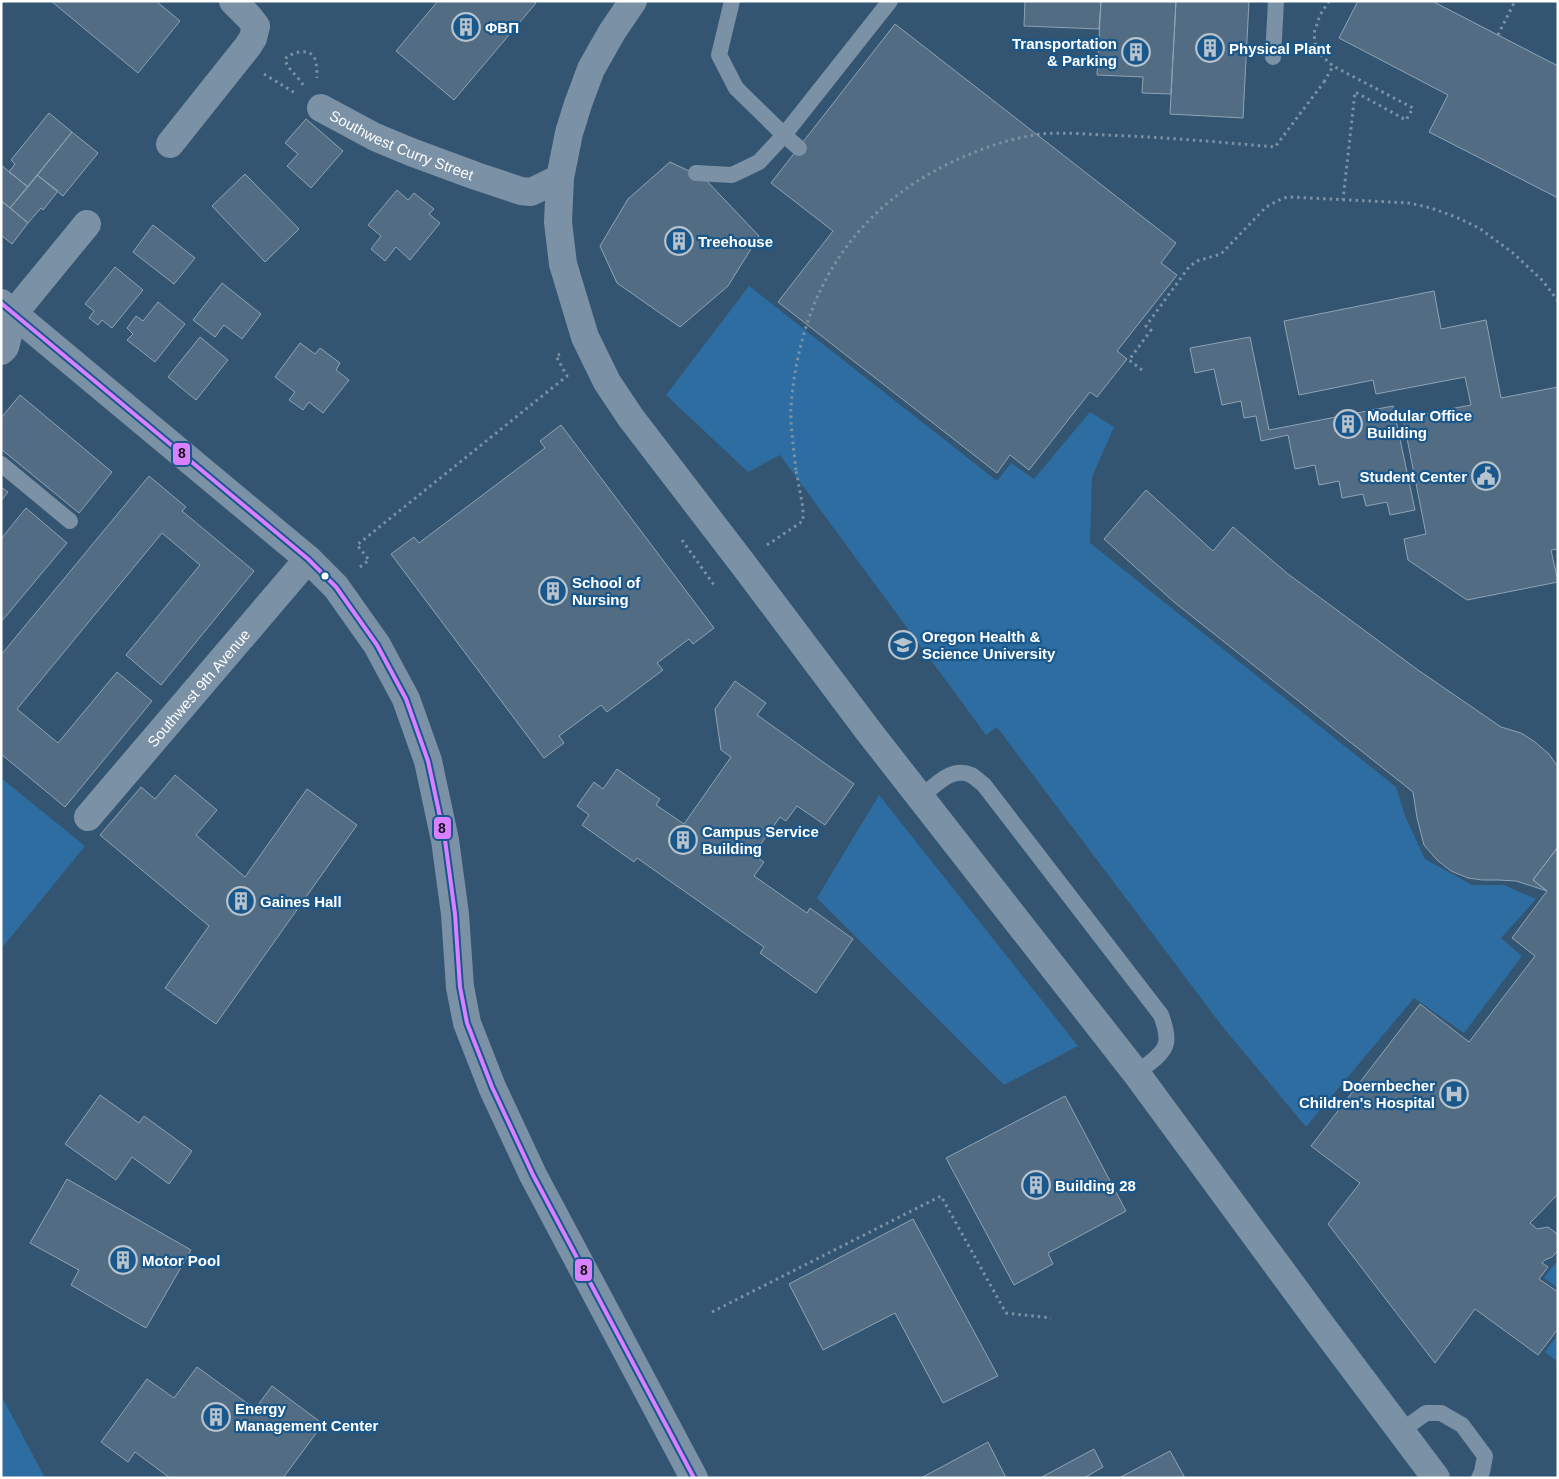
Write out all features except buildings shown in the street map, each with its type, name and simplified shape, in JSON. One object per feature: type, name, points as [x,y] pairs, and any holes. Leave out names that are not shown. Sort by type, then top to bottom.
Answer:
[{"type":"street","points":[[170,144],[248,46],[256,26],[233,1]]},
{"type":"street","points":[[633,1],[612,32],[591,69],[578,104],[560,178],[558,222],[563,264],[586,337],[607,382],[631,418],[870,733],[1136,1074],[1436,1478]]},
{"type":"street","name":"Southwest Curry Street","points":[[310,97],[375,136],[476,176],[521,191],[531,192],[560,178]]},
{"type":"street","points":[[1,352],[5,347],[8,308],[87,224]]},
{"type":"street","points":[[8,308],[308,559],[336,587],[377,645],[406,698],[428,762],[445,840],[460,987],[467,1023],[492,1087],[533,1175],[694,1478]]},
{"type":"street","name":"Southwest 9th Avenue","points":[[88,817],[308,559]]},
{"type":"lane","points":[[732,1],[719,55],[736,88],[799,148]]},
{"type":"lane","points":[[696,173],[732,175],[759,162],[784,135],[890,1]]},
{"type":"lane","points":[[1273,57],[1276,1]]},
{"type":"lane","points":[[1,464],[70,520]]},
{"type":"lane","points":[[921,797],[950,774],[960,772],[971,775],[984,785],[1162,1015],[1166,1028],[1167,1042],[1162,1052],[1136,1074]]},
{"type":"lane","points":[[1401,1431],[1426,1413],[1441,1414],[1462,1425],[1485,1456],[1479,1478]]},
{"type":"path","points":[[1329,1],[1320,15],[1314,33],[1318,50],[1333,66],[1413,108],[1406,120],[1355,92],[1343,200]]},
{"type":"path","points":[[1498,35],[1514,1]]},
{"type":"path","name":"Southwest Curry Street","points":[[300,51],[315,58],[310,97],[296,74],[287,65],[285,59],[288,55],[300,51]]},
{"type":"path","points":[[239,58],[283,86],[310,97]]},
{"type":"path","points":[[767,545],[803,520],[803,508],[796,470],[791,408],[796,368],[806,324],[824,282],[842,252],[866,223],[897,195],[932,172],[976,151],[1002,142],[1041,134],[1125,135],[1275,146],[1324,82],[1333,66]]},
{"type":"path","points":[[1142,370],[1129,360],[1151,330],[1146,326],[1192,264],[1221,254],[1266,207],[1283,198],[1307,197],[1409,203],[1456,217],[1479,228],[1513,253],[1543,281],[1558,301]]},
{"type":"path","points":[[336,587],[369,560],[357,545],[566,376],[556,356],[586,337]]},
{"type":"path","points":[[712,1312],[941,1196],[1006,1313],[1051,1318]]},
{"type":"shaded area","points":[[749,286],[997,481],[1011,463],[1034,479],[1090,412],[1114,427],[1092,477],[1090,543],[1396,787],[1405,816],[1425,859],[1472,885],[1504,885],[1536,899],[1501,938],[1522,956],[1464,1033],[1414,998],[1306,1127],[1222,1026],[997,727],[986,735],[780,455],[748,472],[666,395]]},
{"type":"shaded area","points":[[1,778],[85,846],[1,949]]},
{"type":"shaded area","points":[[879,795],[1078,1046],[1004,1085],[817,898]]},
{"type":"shaded area","points":[[1558,1262],[1558,1288],[1544,1278]]},
{"type":"shaded area","points":[[1558,1334],[1558,1362],[1545,1352]]},
{"type":"shaded area","points":[[1,1395],[45,1478],[1,1478]]},
{"type":"transit line","name":"8","points":[[1,303],[308,559],[336,587],[377,645],[406,699],[428,761],[445,840],[455,914],[460,987],[467,1023],[492,1087],[533,1175],[694,1478]]},
{"type":"place","name":"ΦΒΠ","points":[[466,27]]},
{"type":"place","name":"Physical Plant","points":[[1210,48]]},
{"type":"place","name":"Transportation & Parking","points":[[1136,52]]},
{"type":"place","name":"Treehouse","points":[[679,241]]},
{"type":"place","name":"Modular Office Building","points":[[1348,424]]},
{"type":"place","name":"Student Center","points":[[1486,476]]},
{"type":"place","name":"School of Nursing","points":[[553,591]]},
{"type":"place","name":"Oregon Health & Science University","points":[[903,645]]},
{"type":"place","name":"Campus Service Building","points":[[683,840]]},
{"type":"place","name":"Gaines Hall","points":[[241,901]]},
{"type":"place","name":"Doernbecher Children's Hospital","points":[[1454,1094]]},
{"type":"place","name":"Building 28","points":[[1036,1185]]},
{"type":"place","name":"Motor Pool","points":[[123,1260]]},
{"type":"place","name":"Energy Management Center","points":[[216,1417]]}]
